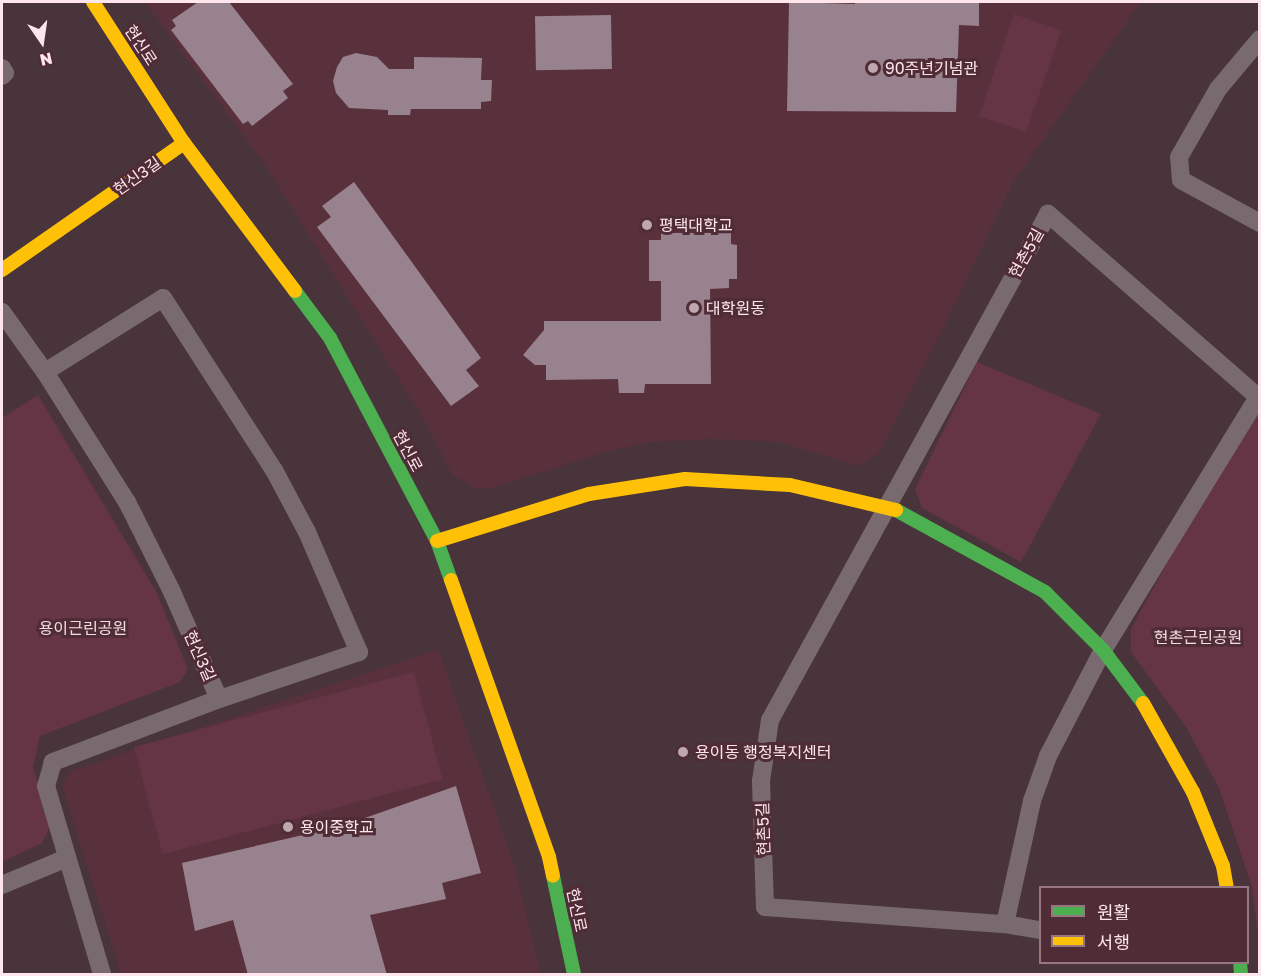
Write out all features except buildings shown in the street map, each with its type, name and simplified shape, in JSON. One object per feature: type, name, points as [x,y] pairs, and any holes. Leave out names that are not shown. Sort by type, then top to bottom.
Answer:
[{"type":"street","name":"현신로","points":[[93,2],[184,143],[330,338],[437,541],[549,857],[573,975]]},
{"type":"street","points":[[1260,39],[1218,89],[1179,157],[1181,180],[1260,224]]},
{"type":"street","points":[[2,68],[5,73],[2,76]]},
{"type":"street","name":"현신3길","points":[[2,270],[184,143]]},
{"type":"street","name":"현촌5길","points":[[1005,924],[1032,801],[1044,765],[1103,650],[1259,396],[1048,214],[770,720],[761,781],[765,907],[1005,924],[1039,930]]},
{"type":"street","points":[[45,372],[163,298],[274,470],[307,532],[359,652],[219,699]]},
{"type":"street","name":"현신3길","points":[[2,312],[45,372],[127,502],[172,592],[219,699],[53,762],[46,786],[102,975]]},
{"type":"street","points":[[437,541],[498,520],[589,494],[685,479],[790,485],[889,506],[969,548],[1045,592],[1103,650],[1137,692],[1193,792],[1223,866],[1227,886]]},
{"type":"street","points":[[2,885],[67,858]]},
{"type":"shaded area","name":"평택대학교","points":[[145,2],[1141,2],[1012,184],[945,325],[879,453],[859,466],[778,442],[712,439],[650,442],[606,452],[492,488],[475,488],[452,474],[427,425],[266,166]]},
{"type":"shaded area","name":"용이중학교","points":[[438,649],[515,867],[541,974],[121,974],[62,786],[71,771]]},
{"type":"green space","points":[[1014,14],[1061,30],[1026,132],[979,116]]},
{"type":"green space","points":[[977,362],[1101,414],[1021,562],[922,508],[915,489]]},
{"type":"green space","name":"용이근린공원","points":[[38,395],[157,593],[188,669],[180,682],[40,736],[33,767],[51,825],[42,843],[2,862],[2,418]]},
{"type":"green space","name":"현촌근린공원","points":[[1259,395],[1259,944],[1252,887],[1219,788],[1186,727],[1131,652],[1131,629]]},
{"type":"green space","points":[[414,672],[443,779],[163,854],[134,747]]},
{"type":"traffic: fast","points":[[295,291],[330,338],[437,541],[451,580]]},
{"type":"traffic: fast","points":[[896,510],[1045,592],[1103,650],[1143,703]]},
{"type":"traffic: fast","points":[[553,876],[574,974]]},
{"type":"traffic: fast","points":[[1240,964],[1241,974]]},
{"type":"traffic: slow","points":[[93,2],[184,143],[295,291]]},
{"type":"traffic: slow","points":[[2,270],[184,143]]},
{"type":"traffic: slow","points":[[437,541],[589,494],[685,479],[790,485],[896,510]]},
{"type":"traffic: slow","points":[[451,580],[549,857],[553,876]]},
{"type":"traffic: slow","points":[[1143,703],[1193,792],[1223,866],[1227,886]]},
{"type":"place","name":"90주년기념관","points":[[873,68]]},
{"type":"place","name":"평택대학교","points":[[647,225]]},
{"type":"place","name":"대학원동","points":[[694,308]]},
{"type":"place","name":"용이동 행정복지센터","points":[[683,752]]},
{"type":"place","name":"용이중학교","points":[[288,827]]}]
